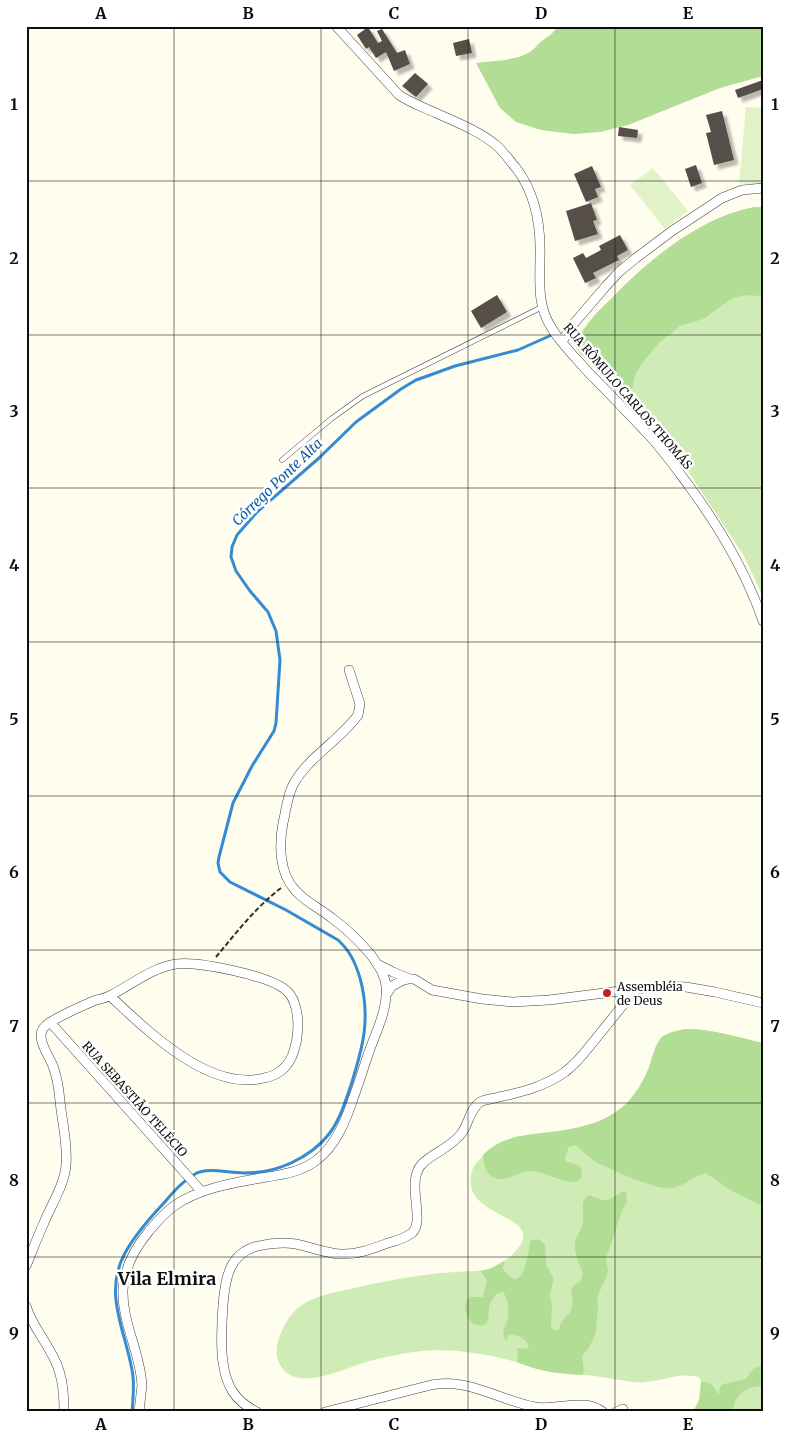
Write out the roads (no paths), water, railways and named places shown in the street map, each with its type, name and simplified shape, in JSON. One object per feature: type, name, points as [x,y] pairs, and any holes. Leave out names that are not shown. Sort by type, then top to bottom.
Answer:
[{"type":"street","name":"RUA RÔMULO CARLOS THOMÁS","points":[[336,26],[399,95],[485,138],[496,146],[520,173],[529,189],[538,220],[540,296],[542,307],[551,327],[572,356],[656,444],[700,500],[739,564],[763,621]]},
{"type":"street","points":[[562,342],[570,328],[619,272],[672,230],[722,198],[742,190],[763,188]]},
{"type":"street","points":[[349,670],[359,700],[360,710],[358,715],[303,771],[294,784],[290,792],[280,841],[283,864],[289,882],[300,895],[335,920],[363,946],[376,963],[385,980],[386,997]]},
{"type":"street","points":[[376,963],[393,972],[414,979],[432,990],[482,999],[512,1002],[550,1000],[668,986],[715,992],[763,1003]]},
{"type":"street","points":[[26,1266],[63,1180],[67,1163],[58,1081],[41,1038],[44,1026],[85,1005],[110,996],[144,975],[168,966],[183,964],[209,966],[276,983],[288,992],[294,1003],[297,1012],[298,1032],[291,1058],[284,1068],[272,1076],[254,1080],[232,1078],[204,1069],[169,1048],[110,996]]},
{"type":"street","points":[[139,1412],[141,1376],[123,1292],[126,1273],[138,1246],[174,1206],[202,1192],[290,1172],[319,1159],[336,1138],[348,1115],[388,990],[403,980],[414,979]]},
{"type":"street","points":[[258,1412],[244,1404],[234,1394],[227,1380],[222,1357],[224,1294],[230,1270],[238,1256],[248,1249],[278,1243],[296,1244],[333,1253],[354,1253],[370,1250],[408,1236],[416,1228],[415,1181],[422,1163],[443,1150],[457,1138],[464,1130],[475,1108],[481,1101],[534,1088],[550,1082],[567,1070],[603,1031],[636,989]]},
{"type":"street","name":"RUA SEBASTIÃO TELÉCIO","points":[[50,1022],[202,1192]]},
{"type":"street","points":[[26,1306],[60,1371],[63,1386],[64,1412]]},
{"type":"street","points":[[325,1412],[360,1407],[431,1385],[446,1383],[472,1387],[533,1406],[554,1408],[582,1405],[596,1407],[603,1412]]},
{"type":"lane","points":[[282,460],[362,396],[542,307]]},
{"type":"waterway","name":"Córrego Ponte Alta","points":[[132,1412],[133,1375],[116,1297],[119,1268],[129,1246],[173,1192],[195,1174],[206,1171],[262,1172],[285,1165],[302,1157],[321,1143],[333,1129],[342,1111],[355,1071],[364,1032],[365,1006],[360,978],[352,957],[346,948],[338,940],[286,910],[230,882],[220,872],[219,857],[233,803],[252,766],[274,731],[280,660],[276,631],[268,612],[236,571],[231,557],[232,547],[237,535],[257,512],[319,458],[356,422],[401,389],[416,380],[455,366],[518,350],[554,334]]},
{"type":"place","name":"Assembléia de Deus","points":[[607,993]]},
{"type":"district","name":"Vila Elmira","points":[[167,1278]]}]
